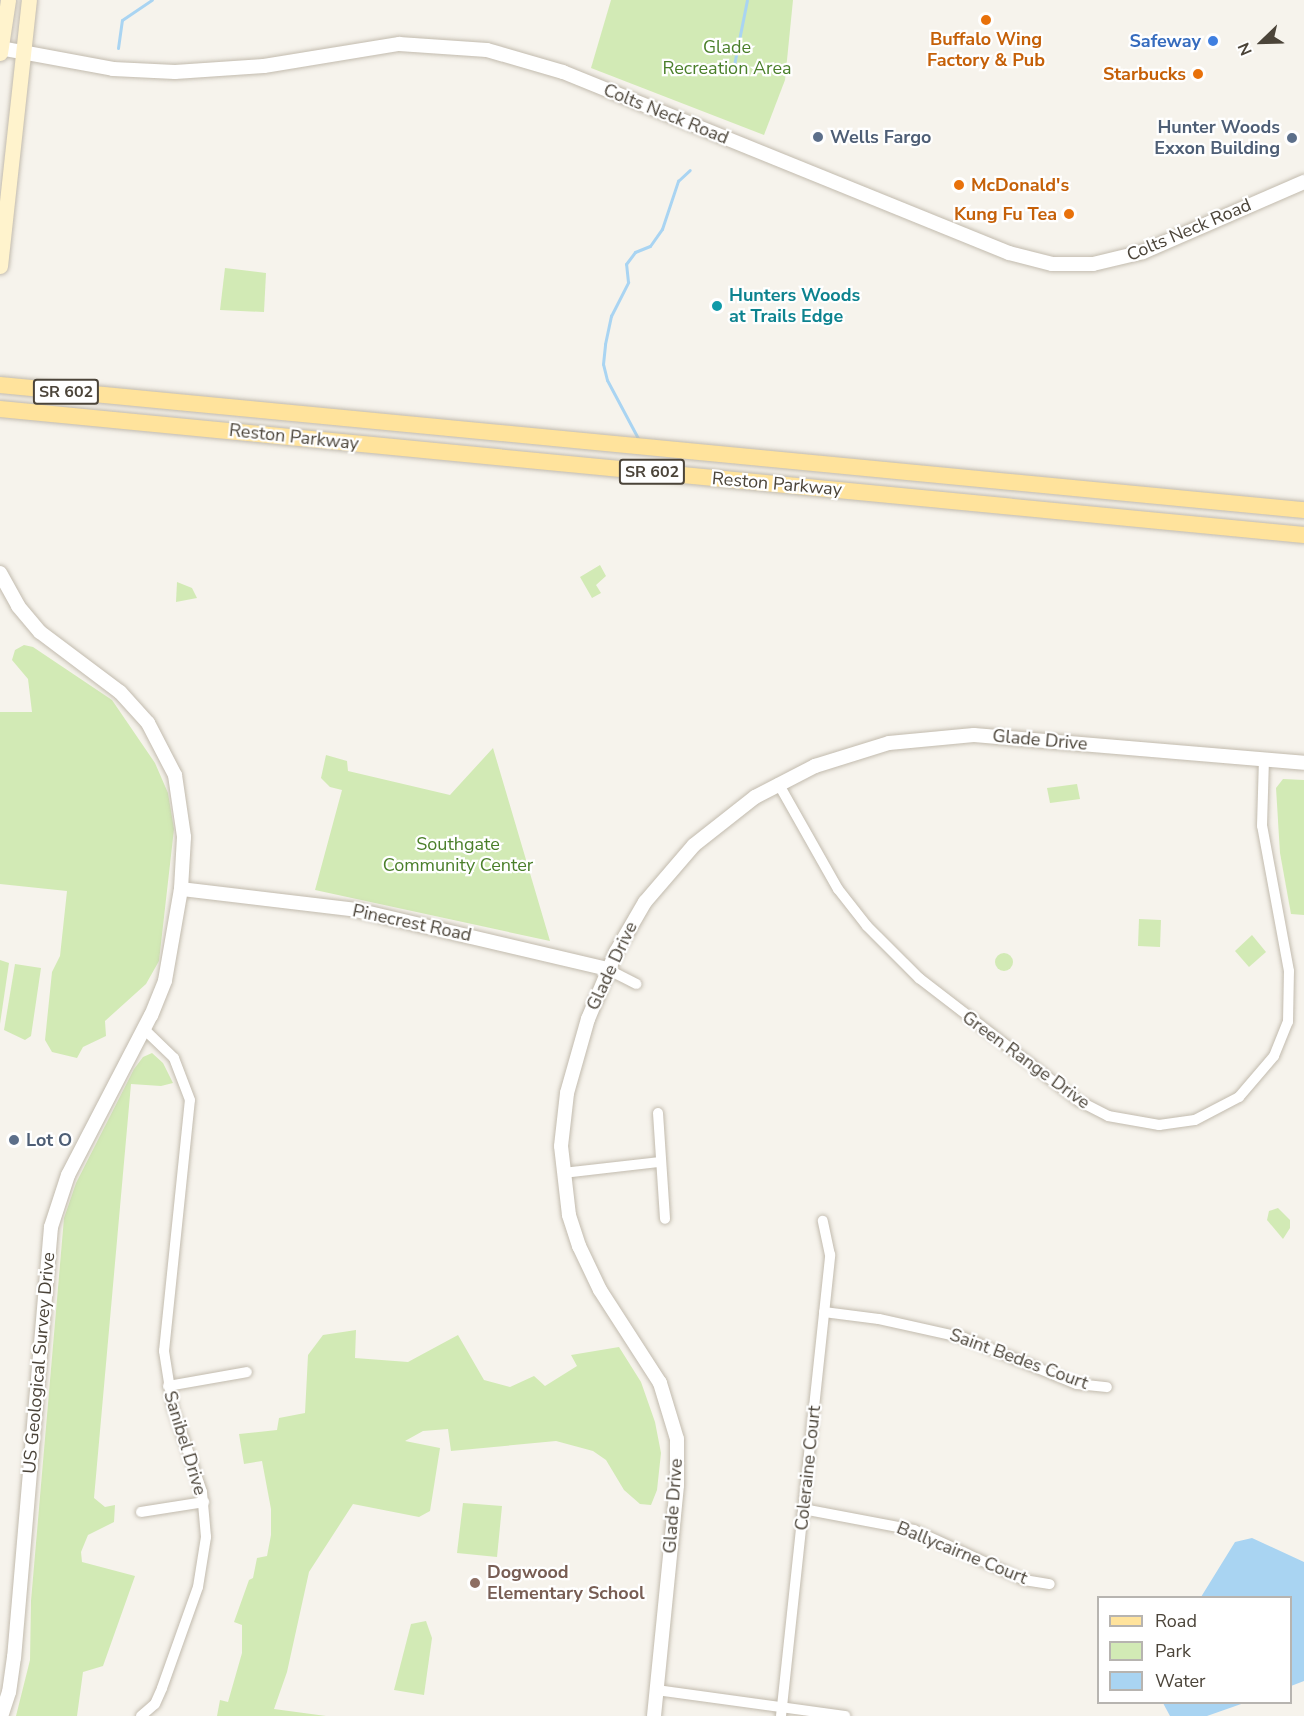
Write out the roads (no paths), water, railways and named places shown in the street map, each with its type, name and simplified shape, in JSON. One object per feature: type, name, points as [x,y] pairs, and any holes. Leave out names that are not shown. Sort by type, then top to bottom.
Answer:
[{"type":"main road","points":[[0,53],[8,0]]},
{"type":"main road","points":[[0,267],[21,53],[29,0]]},
{"type":"main road","name":"Reston Parkway","points":[[0,385],[1304,510]]},
{"type":"main road","name":"Reston Parkway","points":[[0,409],[1304,535]]},
{"type":"street","name":"Colts Neck Road","points":[[0,48],[113,69],[175,72],[264,66],[391,44],[443,44],[487,50],[563,72],[1009,253],[1052,264],[1093,264],[1143,252],[1304,182]]},
{"type":"street","name":"US Geological Survey Drive","points":[[0,573],[18,606],[40,632],[128,699],[158,739],[175,775],[183,809],[181,889],[168,968],[144,1029],[68,1175],[51,1227],[14,1657],[9,1692],[1,1716]]},
{"type":"street","name":"Glade Drive","points":[[654,1716],[677,1485],[675,1429],[656,1374],[600,1290],[583,1256],[569,1215],[563,1173],[562,1134],[567,1093],[607,969],[633,920],[669,871],[720,822],[778,783],[860,750],[943,736],[1019,738],[1304,763]]},
{"type":"street","name":"Green Range Drive","points":[[778,783],[838,889],[867,926],[919,978],[1079,1101],[1108,1116],[1159,1125],[1195,1120],[1239,1097],[1274,1056],[1288,1022],[1289,971],[1262,826],[1264,760]]},
{"type":"street","name":"Pinecrest Road","points":[[181,889],[371,913],[607,969],[636,984]]},
{"type":"street","name":"Sanibel Drive","points":[[141,1716],[158,1698],[198,1587],[206,1549],[204,1502],[168,1386],[165,1324],[190,1100],[174,1058],[144,1029]]},
{"type":"street","points":[[658,1113],[664,1219]]},
{"type":"street","points":[[563,1173],[660,1162]]},
{"type":"street","name":"Coleraine Court","points":[[782,1711],[830,1255],[823,1221]]},
{"type":"street","name":"Saint Bedes Court","points":[[824,1312],[879,1319],[964,1338],[1077,1384],[1107,1387]]},
{"type":"street","points":[[168,1386],[247,1372]]},
{"type":"street","points":[[141,1512],[204,1502]]},
{"type":"street","name":"Ballycairne Court","points":[[803,1509],[914,1530],[1024,1580],[1050,1584]]},
{"type":"street","points":[[656,1690],[782,1711],[845,1716]]},
{"type":"water","points":[[1252,1538],[1304,1562],[1304,1681],[1292,1686],[1292,1596],[1202,1596],[1235,1542]]},
{"type":"water","points":[[1164,1704],[1241,1704],[1207,1716],[1170,1716]]},
{"type":"waterway","points":[[118,48],[122,20],[152,0]]},
{"type":"waterway","points":[[733,70],[747,0]]},
{"type":"waterway","points":[[640,442],[607,380],[603,364],[605,344],[611,316],[628,282],[626,264],[635,252],[650,246],[662,229],[678,181],[690,170]]},
{"type":"place","name":"Buffalo Wing Factory & Pub","points":[[986,20]]},
{"type":"place","name":"Safeway","points":[[1213,41]]},
{"type":"place","name":"Starbucks","points":[[1198,74]]},
{"type":"place","name":"Wells Fargo","points":[[818,137]]},
{"type":"place","name":"Hunter Woods Exxon Building","points":[[1292,138]]},
{"type":"place","name":"McDonald's","points":[[959,185]]},
{"type":"place","name":"Kung Fu Tea","points":[[1069,214]]},
{"type":"place","name":"Hunters Woods at Trails Edge","points":[[717,306]]},
{"type":"place","name":"Lot O","points":[[14,1140]]},
{"type":"place","name":"Dogwood Elementary School","points":[[475,1583]]},
{"type":"park label","name":"Glade Recreation Area","points":[[727,58]]},
{"type":"park label","name":"Southgate Community Center","points":[[458,855]]}]
